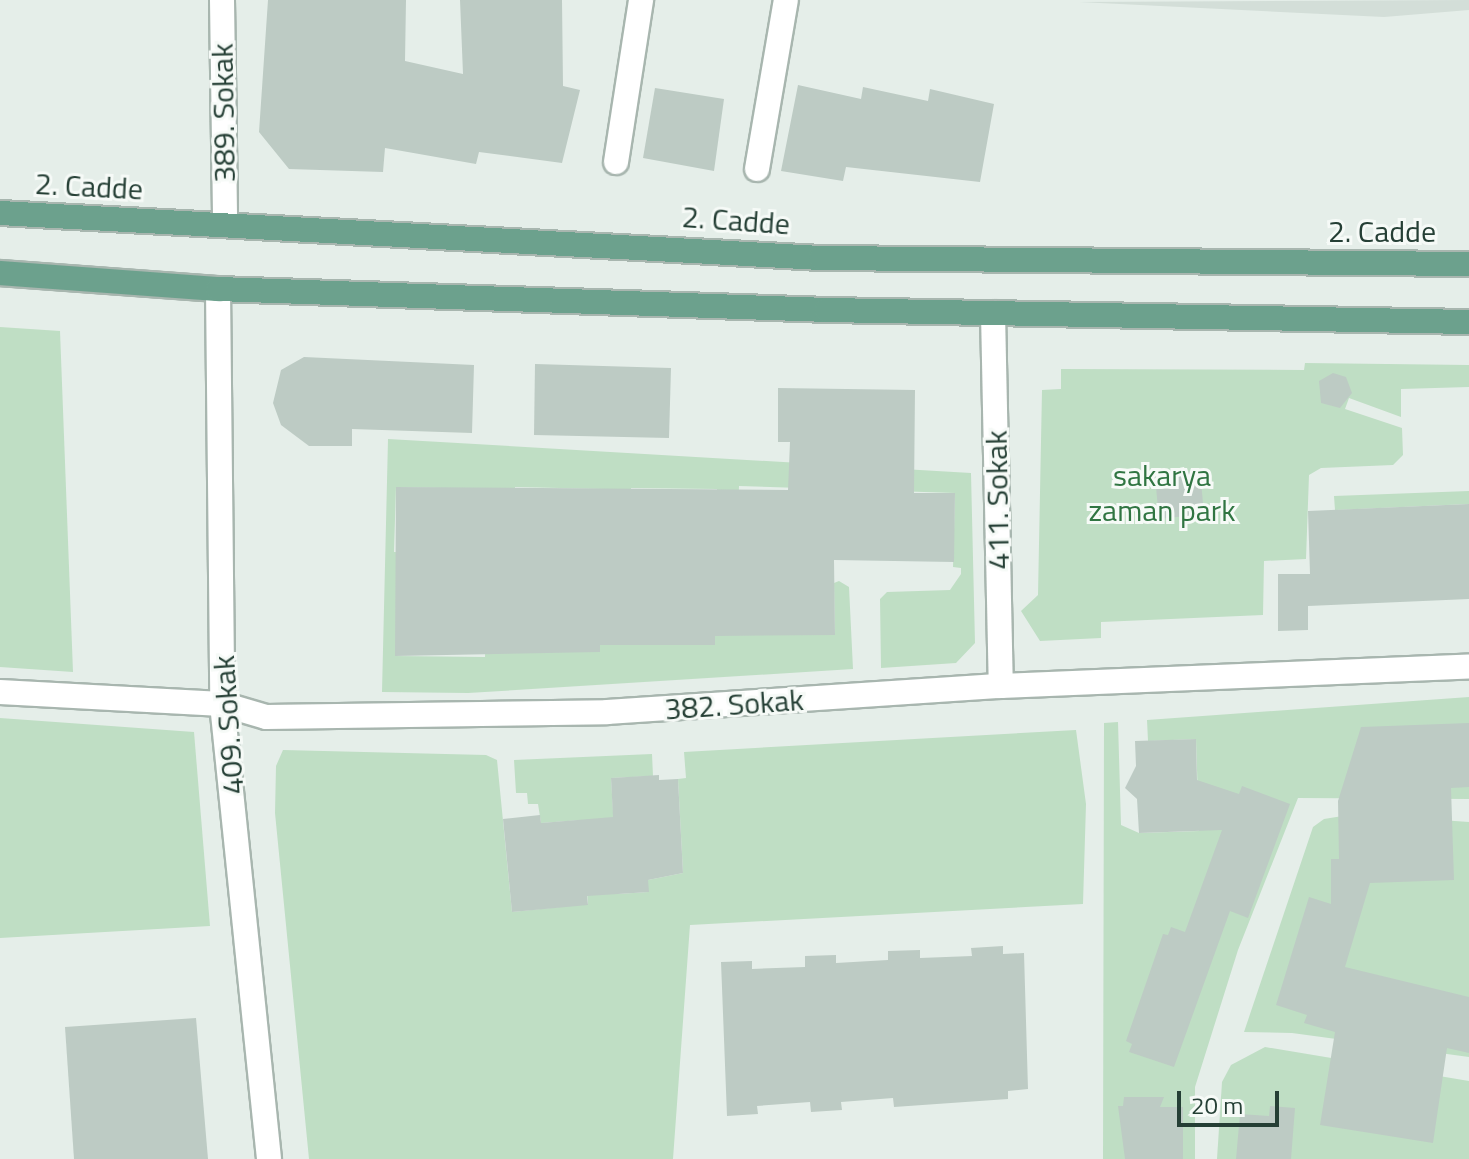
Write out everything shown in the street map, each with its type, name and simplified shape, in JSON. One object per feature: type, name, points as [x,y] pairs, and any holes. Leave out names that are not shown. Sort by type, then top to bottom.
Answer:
[{"type":"main road","name":"2. Cadde","points":[[0,213],[821,258],[1469,264]]},
{"type":"main road","points":[[0,273],[218,289],[993,313],[1469,322]]},
{"type":"street","name":"389. Sokak","points":[[222,0],[225,225]]},
{"type":"street","points":[[616,162],[641,0]]},
{"type":"street","points":[[757,169],[786,0]]},
{"type":"street","name":"409. Sokak","points":[[218,289],[222,704],[269,1159]]},
{"type":"street","name":"411. Sokak","points":[[993,313],[1001,686]]},
{"type":"street","name":"382. Sokak","points":[[0,692],[222,704],[266,717],[607,712],[1001,686],[1469,666]]},
{"type":"shaded area","points":[[1469,0],[1469,10],[1384,17],[1079,2]]},
{"type":"green space","points":[[0,327],[60,331],[73,672],[0,667]]},
{"type":"green space","name":"sakarya zaman park","points":[[1305,363],[1469,365],[1469,387],[1401,389],[1401,417],[1349,398],[1345,409],[1402,428],[1403,455],[1393,465],[1321,468],[1309,475],[1306,559],[1264,561],[1263,615],[1101,622],[1101,638],[1040,641],[1021,611],[1038,595],[1042,390],[1061,389],[1061,369],[1304,370]]},
{"type":"green space","points":[[388,439],[971,473],[975,643],[956,663],[881,668],[880,599],[887,592],[950,590],[961,574],[961,568],[953,567],[955,493],[739,486],[737,538],[717,542],[717,489],[631,488],[630,541],[603,547],[603,489],[515,487],[513,546],[488,489],[396,487],[394,552],[415,553],[395,656],[485,657],[486,606],[500,652],[600,652],[600,602],[618,645],[714,645],[715,592],[835,635],[834,583],[839,581],[849,587],[853,669],[468,693],[382,692]]},
{"type":"green space","points":[[1469,491],[1469,504],[1335,510],[1334,496]]},
{"type":"green space","points":[[1469,697],[1469,799],[1298,798],[1238,950],[1195,1087],[1195,1159],[1103,1159],[1104,723],[1118,722],[1121,825],[1139,833],[1199,831],[1196,739],[1148,741],[1147,720]]},
{"type":"green space","points":[[0,718],[194,732],[210,926],[0,938]]},
{"type":"green space","points":[[1076,730],[1086,804],[1083,904],[690,925],[673,1159],[309,1159],[275,813],[276,766],[283,750],[486,755],[497,760],[512,912],[588,904],[581,820],[541,823],[538,804],[528,804],[527,793],[516,793],[514,760],[652,754],[653,776],[611,778],[618,894],[648,892],[648,880],[683,873],[678,779],[686,778],[684,752]]},
{"type":"green space","points":[[1355,814],[1469,822],[1469,1057],[1292,1033],[1244,1032],[1313,827],[1324,819]]},
{"type":"green space","points":[[1265,1047],[1469,1081],[1469,1159],[1217,1159],[1222,1082],[1231,1065]]},
{"type":"building","points":[[268,0],[406,0],[405,61],[463,74],[460,0],[562,0],[563,86],[580,90],[562,163],[479,152],[476,164],[385,148],[383,172],[289,169],[259,132]]},
{"type":"building","points":[[798,85],[861,99],[863,87],[928,101],[930,89],[994,104],[980,182],[846,167],[843,181],[781,171]]},
{"type":"building","points":[[655,88],[724,99],[714,171],[643,158]]},
{"type":"building","points":[[304,357],[474,365],[472,433],[352,429],[352,446],[309,446],[281,425],[273,403],[281,370]]},
{"type":"building","points":[[535,364],[671,368],[669,438],[534,435]]},
{"type":"building","points":[[1333,373],[1346,377],[1352,393],[1340,408],[1321,403],[1319,381]]},
{"type":"building","points":[[778,388],[915,390],[914,493],[955,493],[954,562],[834,560],[835,635],[715,636],[715,645],[600,645],[600,652],[395,656],[396,487],[788,490],[790,442],[778,442]]},
{"type":"building","points":[[1200,471],[1204,514],[1159,519],[1155,476]]},
{"type":"building","points":[[1469,504],[1469,599],[1308,606],[1308,630],[1278,631],[1278,574],[1310,574],[1308,511]]},
{"type":"building","points":[[1469,723],[1469,787],[1451,788],[1454,880],[1370,883],[1345,967],[1469,997],[1469,1053],[1447,1048],[1433,1143],[1320,1125],[1335,1032],[1304,1023],[1307,1015],[1276,1005],[1309,897],[1331,904],[1331,859],[1339,859],[1338,801],[1361,727]]},
{"type":"building","points":[[1196,739],[1197,780],[1239,794],[1242,786],[1290,804],[1248,918],[1230,911],[1174,1067],[1129,1052],[1132,1044],[1126,1041],[1163,934],[1168,935],[1171,927],[1185,932],[1222,830],[1139,833],[1137,799],[1125,788],[1136,766],[1135,741]]},
{"type":"building","points":[[659,775],[659,780],[678,779],[683,873],[648,880],[649,892],[587,896],[588,905],[512,912],[503,819],[540,815],[541,823],[613,817],[611,778]]},
{"type":"building","points":[[1003,946],[1003,954],[1024,953],[1028,1089],[1008,1091],[1008,1099],[894,1107],[893,1098],[841,1102],[842,1110],[811,1112],[810,1102],[757,1106],[758,1114],[727,1116],[721,962],[752,961],[752,969],[805,967],[805,956],[836,955],[836,963],[888,960],[888,951],[920,950],[920,958],[972,956],[971,948]]},
{"type":"building","points":[[196,1018],[208,1159],[74,1159],[65,1027]]},
{"type":"building","points":[[1124,1097],[1164,1097],[1160,1107],[1183,1107],[1183,1159],[1125,1159],[1118,1106],[1123,1106]]},
{"type":"building","points":[[1270,1106],[1295,1108],[1291,1159],[1236,1159],[1240,1114],[1269,1116]]}]
